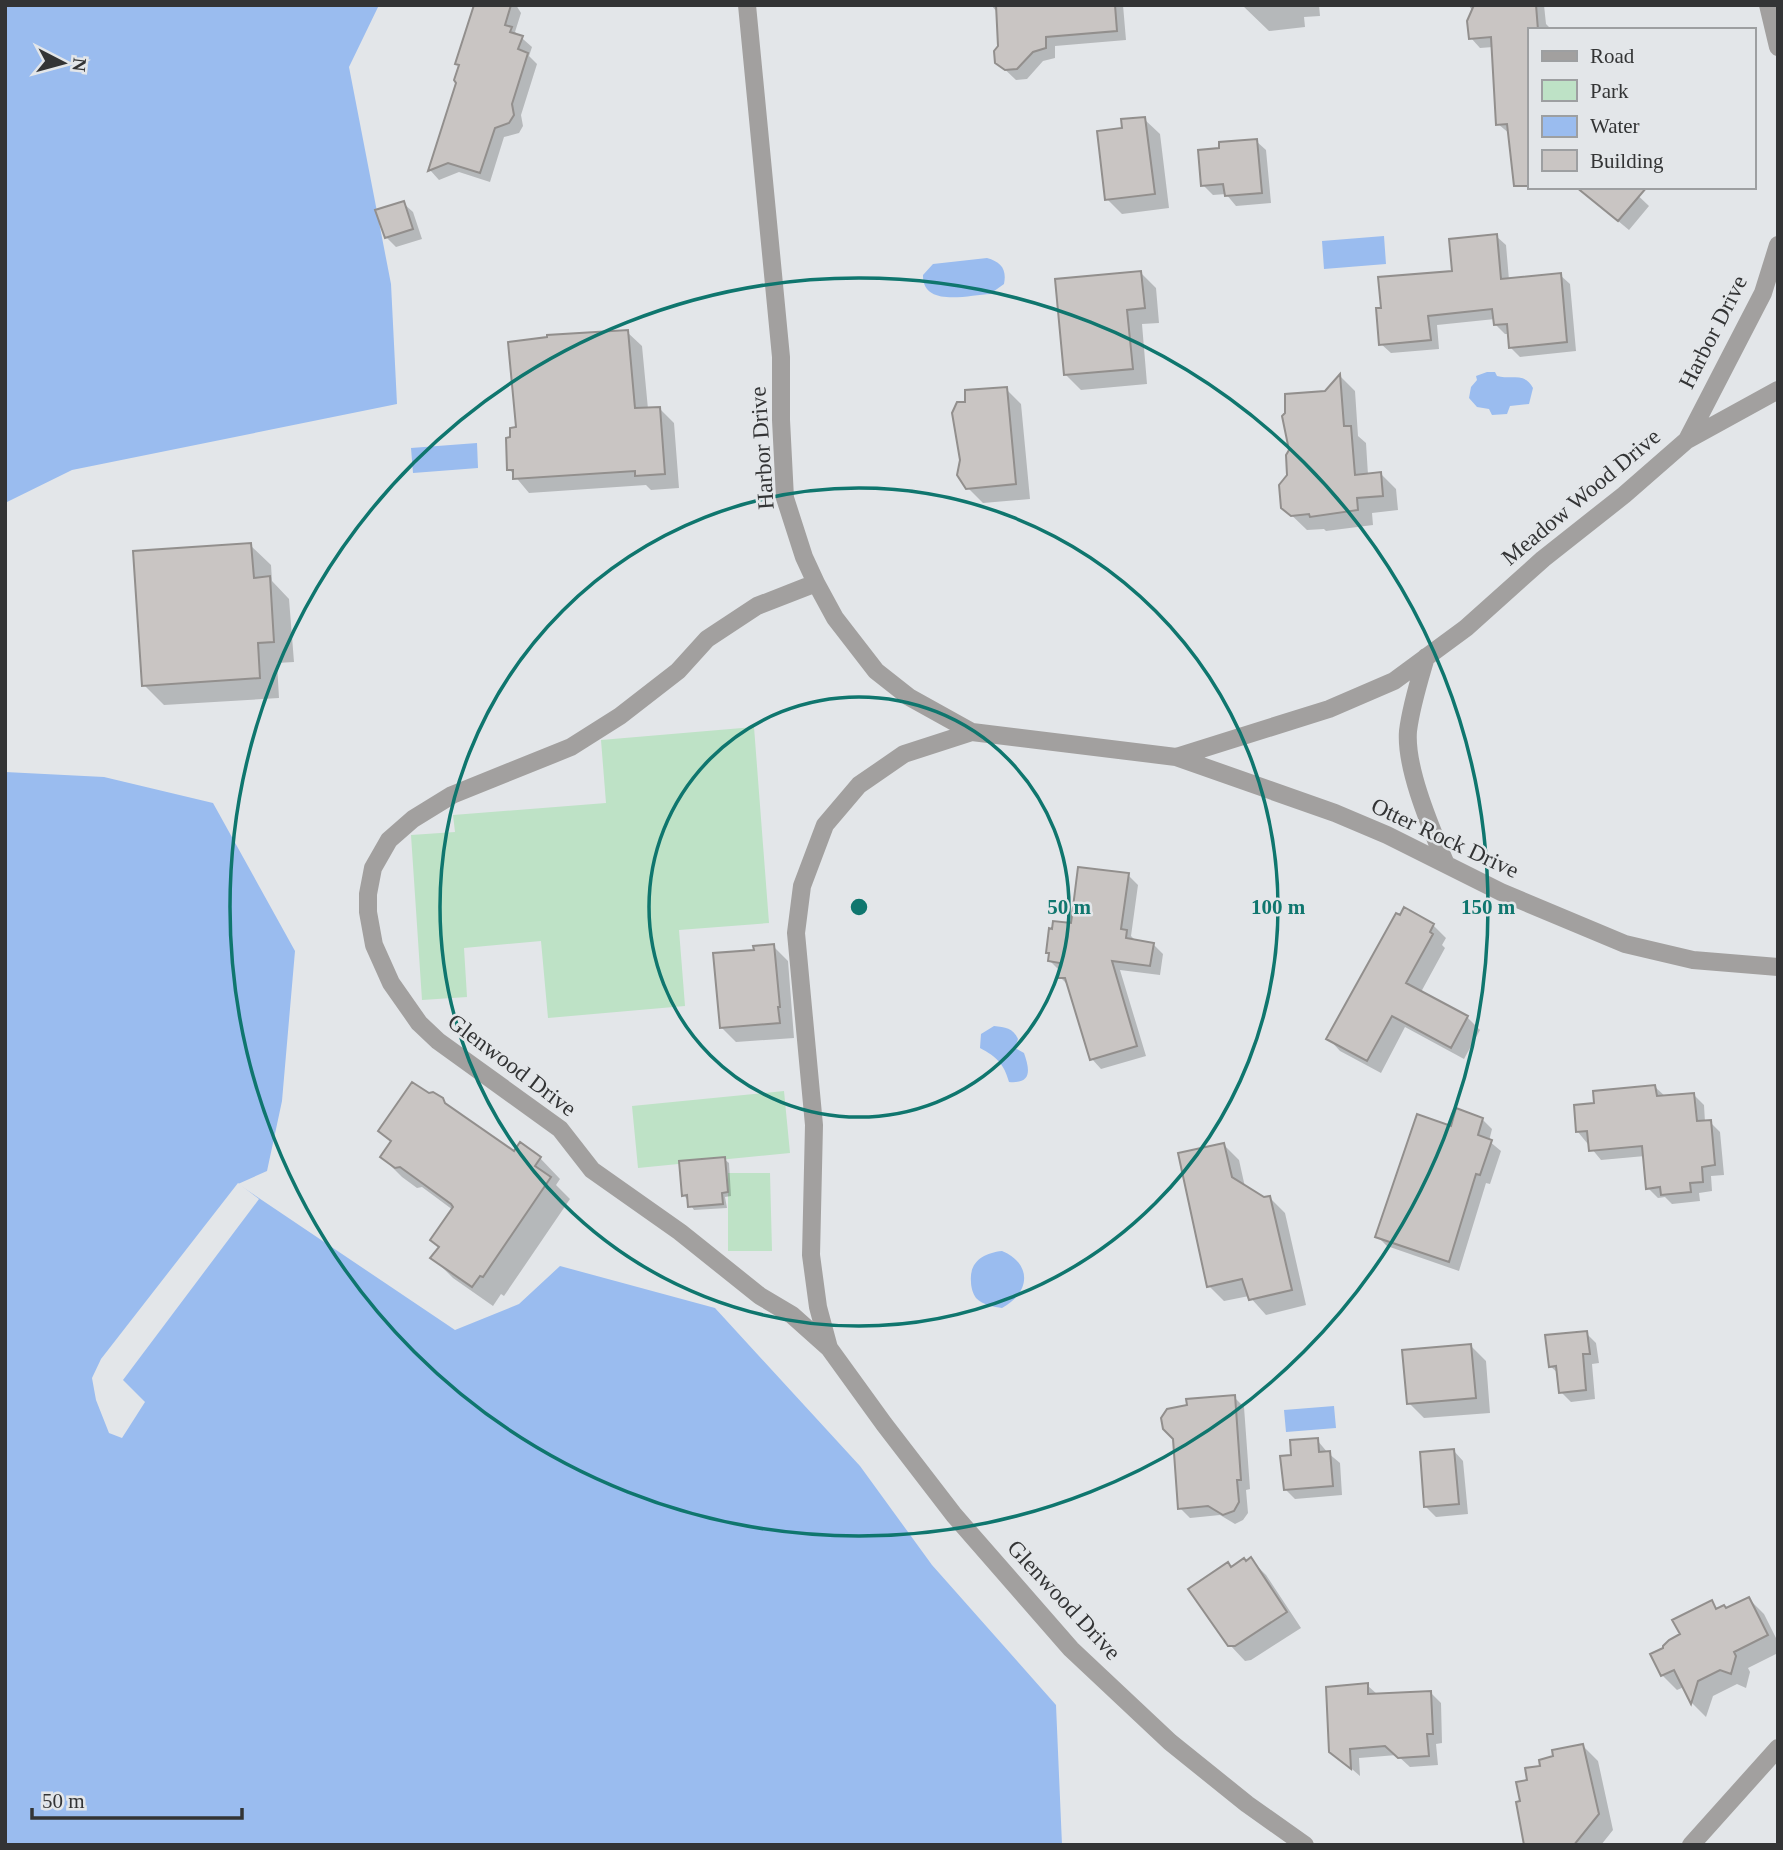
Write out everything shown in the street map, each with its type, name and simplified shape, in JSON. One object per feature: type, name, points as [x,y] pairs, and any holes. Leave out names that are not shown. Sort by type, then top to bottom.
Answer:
[{"type":"street","name":"Harbor Drive","points":[[747,5],[781,357],[785,498],[804,557],[835,618],[876,671],[909,697],[972,732],[1176,757]]},
{"type":"street","points":[[1769,5],[1778,13]]},
{"type":"street","points":[[1769,5],[1778,47]]},
{"type":"street","name":"Harbor Drive","points":[[1687,440],[1763,293],[1778,244]]},
{"type":"street","name":"Meadow Wood Drive","points":[[1176,757],[1329,709],[1394,681],[1466,628],[1543,559],[1624,495],[1687,440],[1778,390]]},
{"type":"street","name":"Glenwood Drive","points":[[816,583],[757,606],[707,639],[678,671],[620,716],[571,747],[452,795],[413,819],[389,840],[373,868],[368,912],[374,945],[391,983],[419,1023],[438,1041],[561,1129],[592,1170],[680,1232],[760,1296],[792,1315],[829,1348],[954,1515],[1071,1649],[1181,1751],[1247,1804],[1305,1845]]},
{"type":"street","points":[[1426,657],[1414,698],[1408,734],[1414,777],[1428,822],[1445,862]]},
{"type":"street","name":"Glenwood Drive","points":[[829,1348],[818,1307],[811,1255],[814,1125],[796,933],[802,886],[825,825],[859,785],[904,754],[972,732]]},
{"type":"street","name":"Otter Rock Drive","points":[[1176,757],[1335,813],[1445,862],[1501,892],[1625,944],[1693,960],[1778,967]]},
{"type":"street","points":[[1691,1845],[1778,1748]]},
{"type":"green space","points":[[754,727],[769,923],[679,930],[685,1006],[548,1018],[541,941],[464,948],[467,997],[422,1000],[411,835],[455,832],[453,815],[606,803],[601,740]]},
{"type":"green space","points":[[784,1091],[790,1153],[638,1168],[632,1106]]},
{"type":"green space","points":[[728,1173],[770,1173],[772,1251],[728,1251]]},
{"type":"water","points":[[5,5],[379,5],[349,67],[391,284],[397,404],[72,470],[5,503]]},
{"type":"water","points":[[1384,236],[1386,264],[1324,269],[1322,241]]},
{"type":"water","points":[[987,258],[999,264],[1005,274],[1004,284],[990,294],[938,296],[930,292],[925,285],[923,275],[933,264]]},
{"type":"water","points":[[1487,372],[1530,383],[1533,388],[1529,404],[1510,406],[1507,414],[1492,415],[1489,409],[1477,407],[1469,398],[1471,387],[1477,380],[1476,376]]},
{"type":"water","points":[[477,443],[478,468],[413,473],[411,448]]},
{"type":"water","points":[[5,772],[104,777],[213,803],[295,951],[282,1101],[267,1171],[238,1184],[455,1330],[519,1304],[560,1266],[715,1308],[860,1466],[932,1565],[1056,1705],[1062,1845],[5,1845]]},
{"type":"water","points":[[994,1026],[1014,1032],[1018,1039],[1015,1048],[1024,1053],[1028,1070],[1022,1081],[1009,1082],[999,1062],[980,1048],[981,1034]]},
{"type":"water","points":[[1002,1251],[1019,1263],[1024,1279],[1018,1295],[1002,1308],[985,1304],[976,1298],[971,1275],[975,1264],[983,1256]]},
{"type":"water","points":[[1334,1406],[1336,1428],[1286,1432],[1284,1410]]},
{"type":"pier","points":[[238,1183],[259,1199],[123,1380],[145,1402],[122,1438],[109,1433],[96,1400],[92,1378],[101,1359]]},
{"type":"building","points":[[474,5],[511,5],[505,25],[512,27],[510,32],[523,36],[518,49],[528,53],[512,104],[514,115],[509,123],[495,128],[480,173],[448,163],[428,171],[456,83],[454,80],[459,65],[455,64]]},
{"type":"building","points":[[996,5],[1115,5],[1117,31],[1046,37],[1046,48],[1033,52],[1017,69],[1005,70],[995,63],[994,51],[998,46]]},
{"type":"building","points":[[1474,5],[1536,5],[1538,28],[1528,28],[1528,186],[1514,186],[1507,124],[1496,125],[1491,37],[1469,39],[1467,21]]},
{"type":"building","points":[[1145,117],[1155,194],[1105,200],[1097,131],[1122,128],[1121,119]]},
{"type":"building","points":[[1257,139],[1262,193],[1225,196],[1223,184],[1201,186],[1198,150],[1219,148],[1219,142]]},
{"type":"building","points":[[1578,189],[1645,189],[1618,221]]},
{"type":"building","points":[[404,201],[413,229],[385,238],[375,210]]},
{"type":"building","points":[[1497,234],[1501,279],[1561,273],[1567,342],[1509,348],[1507,324],[1494,325],[1492,309],[1428,316],[1431,340],[1379,345],[1376,308],[1381,308],[1378,277],[1452,271],[1449,239]]},
{"type":"building","points":[[1141,271],[1145,308],[1127,310],[1133,369],[1064,375],[1055,279]]},
{"type":"building","points":[[628,330],[635,408],[660,407],[665,474],[635,476],[635,471],[513,479],[513,470],[507,470],[506,438],[510,437],[510,428],[516,427],[508,342],[547,335]]},
{"type":"building","points":[[1340,374],[1344,426],[1351,426],[1355,475],[1381,472],[1383,496],[1357,498],[1358,510],[1310,517],[1309,514],[1291,516],[1281,508],[1279,485],[1287,475],[1286,455],[1289,450],[1282,416],[1285,413],[1285,394],[1325,391]]},
{"type":"building","points":[[1007,387],[1016,484],[966,489],[957,475],[960,460],[952,413],[957,402],[965,402],[965,390]]},
{"type":"building","points":[[251,543],[254,578],[270,576],[274,642],[258,643],[260,678],[142,686],[133,551]]},
{"type":"building","points":[[1078,867],[1129,873],[1121,929],[1127,930],[1126,938],[1154,943],[1150,966],[1112,961],[1137,1046],[1090,1060],[1065,978],[1058,978],[1060,963],[1048,961],[1049,953],[1046,953],[1049,928],[1052,929],[1053,921],[1071,923]]},
{"type":"building","points":[[1404,907],[1434,924],[1430,932],[1433,934],[1406,983],[1468,1016],[1451,1048],[1392,1016],[1367,1061],[1326,1039],[1396,913],[1400,915]]},
{"type":"building","points":[[774,944],[780,1023],[720,1028],[713,953],[754,950],[753,946]]},
{"type":"building","points":[[412,1082],[443,1098],[445,1103],[514,1151],[520,1142],[541,1157],[535,1166],[551,1177],[483,1277],[480,1276],[472,1287],[430,1258],[439,1247],[430,1240],[453,1207],[451,1204],[400,1167],[395,1168],[380,1157],[391,1141],[378,1131]]},
{"type":"building","points":[[1655,1085],[1657,1096],[1694,1093],[1697,1121],[1711,1120],[1715,1165],[1702,1167],[1703,1182],[1690,1183],[1691,1192],[1661,1195],[1660,1187],[1646,1189],[1642,1146],[1589,1151],[1587,1131],[1576,1132],[1574,1105],[1594,1103],[1593,1091]]},
{"type":"building","points":[[1456,1108],[1483,1118],[1478,1135],[1492,1140],[1480,1175],[1476,1174],[1449,1262],[1375,1237],[1417,1114],[1451,1126]]},
{"type":"building","points":[[1224,1143],[1232,1177],[1264,1197],[1270,1196],[1292,1290],[1249,1300],[1242,1279],[1207,1287],[1178,1153]]},
{"type":"building","points":[[725,1157],[728,1192],[722,1193],[723,1204],[688,1207],[687,1195],[682,1196],[679,1161]]},
{"type":"building","points":[[1587,1331],[1590,1354],[1583,1354],[1586,1390],[1559,1393],[1556,1366],[1549,1367],[1545,1335]]},
{"type":"building","points":[[1471,1344],[1476,1398],[1407,1404],[1402,1350]]},
{"type":"building","points":[[1235,1395],[1241,1480],[1237,1480],[1239,1502],[1234,1511],[1223,1515],[1208,1506],[1178,1509],[1173,1439],[1163,1429],[1161,1418],[1167,1409],[1187,1405],[1186,1399]]},
{"type":"building","points":[[1318,1438],[1319,1452],[1330,1451],[1333,1486],[1284,1490],[1280,1456],[1291,1455],[1290,1440]]},
{"type":"building","points":[[1454,1449],[1459,1504],[1424,1507],[1420,1452]]},
{"type":"building","points":[[1251,1557],[1287,1612],[1235,1646],[1228,1646],[1188,1589],[1228,1562],[1231,1567],[1244,1558],[1246,1561]]},
{"type":"building","points":[[1749,1597],[1768,1635],[1734,1652],[1736,1656],[1731,1674],[1720,1670],[1698,1681],[1691,1704],[1674,1670],[1661,1676],[1650,1654],[1663,1648],[1669,1640],[1680,1634],[1672,1620],[1712,1600],[1716,1609],[1724,1605],[1726,1608]]},
{"type":"building","points":[[1368,1683],[1368,1694],[1431,1691],[1433,1734],[1427,1734],[1429,1756],[1398,1758],[1385,1746],[1350,1749],[1351,1769],[1329,1752],[1326,1687]]},
{"type":"building","points":[[1583,1744],[1599,1814],[1574,1845],[1524,1845],[1516,1802],[1520,1801],[1516,1782],[1527,1780],[1525,1768],[1540,1766],[1539,1760],[1553,1756],[1552,1750]]}]
